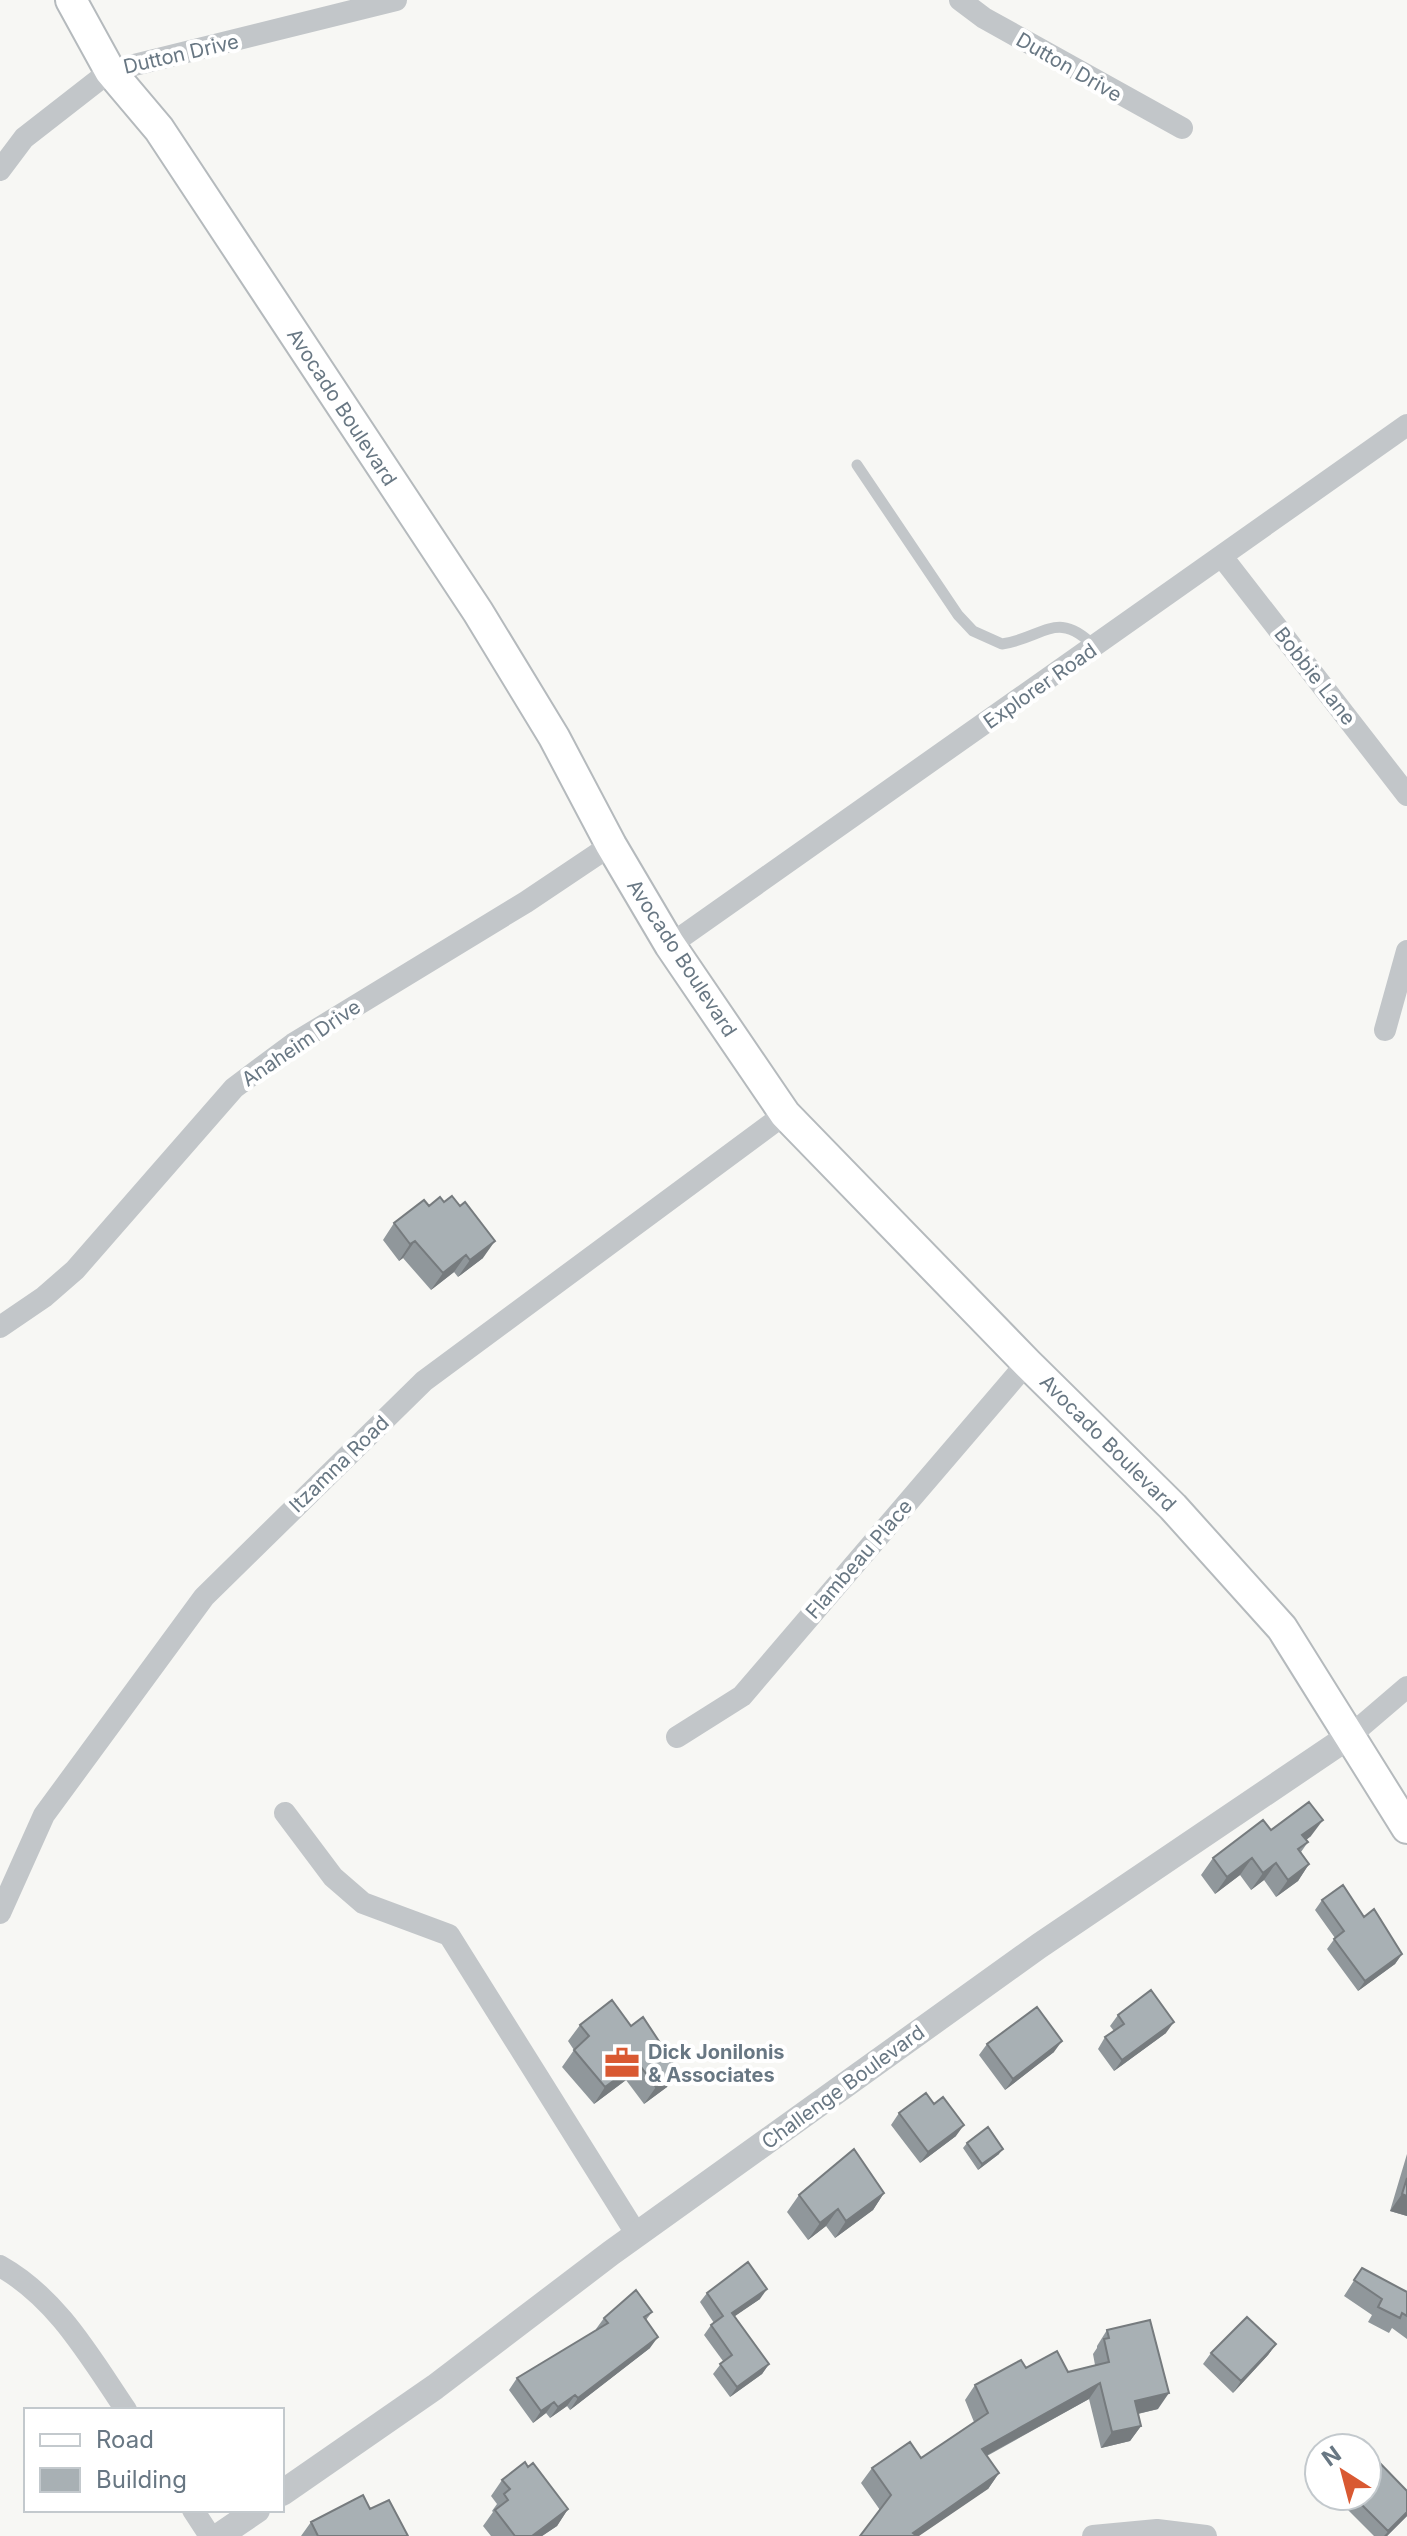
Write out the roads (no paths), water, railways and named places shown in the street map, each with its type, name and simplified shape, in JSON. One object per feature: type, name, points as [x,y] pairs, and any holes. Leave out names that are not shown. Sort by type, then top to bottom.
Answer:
[{"type":"main road","name":"Avocado Boulevard","points":[[71,0],[110,71],[159,129],[478,612],[554,737],[611,845],[670,945],[785,1114],[1027,1363],[1173,1507],[1282,1628],[1407,1828]]},
{"type":"street","name":"Dutton Drive","points":[[0,170],[24,138],[110,71],[396,0]]},
{"type":"street","name":"Dutton Drive","points":[[960,0],[984,18],[1182,128]]},
{"type":"street","name":"Explorer Road","points":[[670,945],[1223,558],[1407,425]]},
{"type":"street","name":"Bobbie Lane","points":[[1223,558],[1407,795]]},
{"type":"street","name":"Anaheim Drive","points":[[0,1327],[44,1297],[75,1270],[234,1088],[293,1044],[526,902],[611,845]]},
{"type":"street","points":[[1385,1030],[1407,951]]},
{"type":"street","name":"Itzamna Road","points":[[0,1913],[44,1815],[204,1597],[424,1381],[785,1114]]},
{"type":"street","name":"Flambeau Place","points":[[677,1737],[742,1696],[1027,1363]]},
{"type":"street","name":"Challenge Boulevard","points":[[284,2492],[435,2387],[637,2235],[1078,1919],[1351,1735],[1407,1687]]},
{"type":"street","points":[[285,1813],[333,1877],[363,1903],[449,1935],[637,2235]]},
{"type":"street","points":[[0,2266],[20,2277],[69,2325],[125,2408]]},
{"type":"street","points":[[194,2512],[210,2536]]},
{"type":"street","points":[[219,2536],[254,2512]]},
{"type":"street","points":[[1093,2536],[1157,2530],[1206,2536]]},
{"type":"lane","points":[[857,465],[958,615],[973,631],[1002,644],[1061,625],[1081,632],[1095,647]]},
{"type":"place","name":"Dick Jonilonis & Associates","points":[[622,2063]]}]
